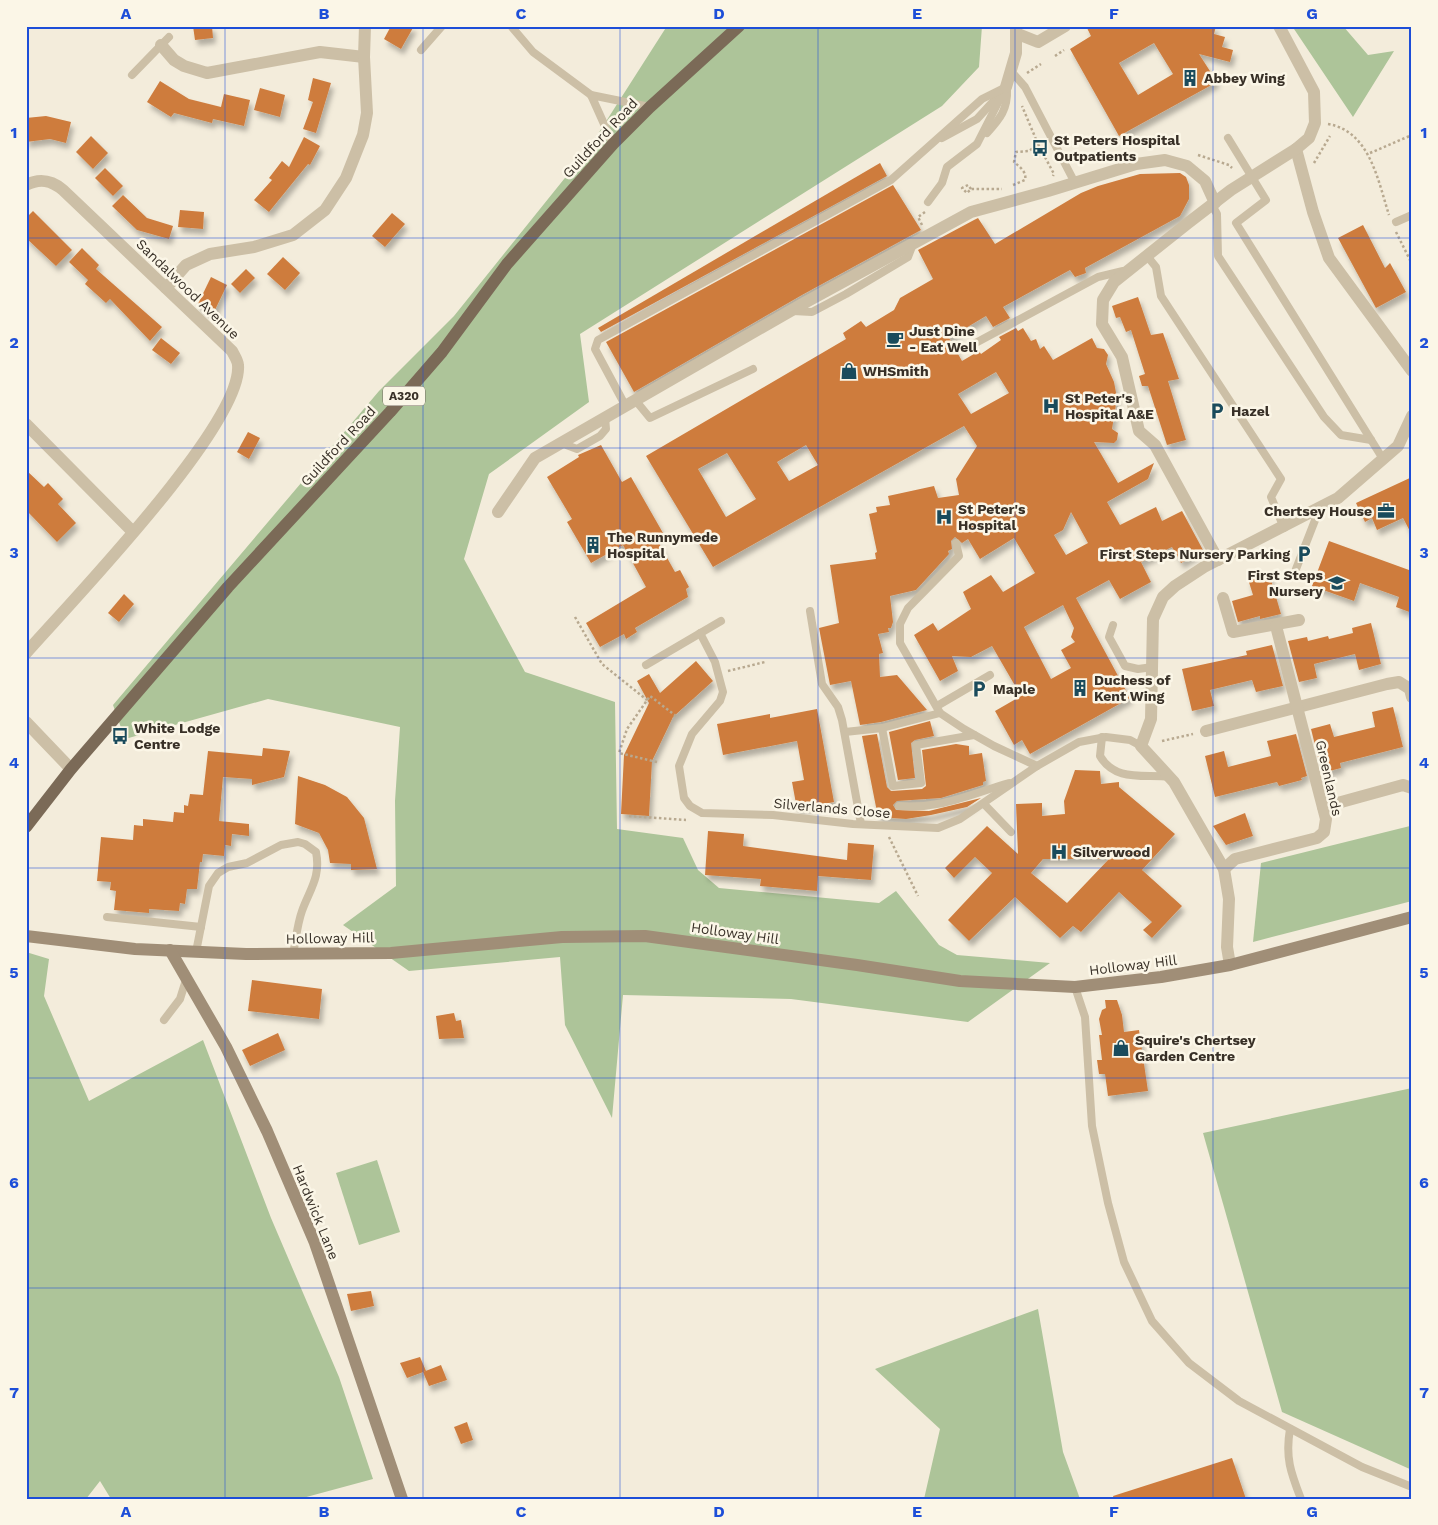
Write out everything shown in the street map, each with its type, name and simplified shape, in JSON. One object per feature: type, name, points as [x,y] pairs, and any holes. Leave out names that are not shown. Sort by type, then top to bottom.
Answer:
[{"type":"main road","name":"Guildford Road","points":[[26,826],[71,769],[228,587],[442,352],[513,258],[613,144],[650,107],[739,26]]},
{"type":"main road","name":"Holloway Hill","points":[[26,936],[135,949],[293,954],[391,953],[562,938],[645,936],[857,964],[960,981],[1014,986],[1075,987],[1161,977],[1230,965],[1412,917]]},
{"type":"main road","name":"Holloway Hill","points":[[26,927],[47,938]]},
{"type":"main road","name":"Hardwick Lane","points":[[170,950],[226,1047],[267,1131],[314,1243],[402,1499]]},
{"type":"street","points":[[166,288],[186,265],[210,254],[254,247],[294,235],[325,210],[346,178],[363,135],[367,113],[364,58],[365,26]]},
{"type":"street","points":[[1006,87],[1017,30],[1038,42],[1065,26]]},
{"type":"street","points":[[1218,560],[1155,445],[1138,431],[1122,358],[1102,324],[1103,300],[1114,282],[1213,204],[1296,149],[1309,138],[1315,122],[1314,92],[1280,26]]},
{"type":"street","points":[[165,41],[174,60],[184,66],[207,73],[320,52],[364,58]]},
{"type":"street","points":[[1296,149],[1313,212],[1329,258],[1412,371]]},
{"type":"street","points":[[498,512],[535,458],[792,311],[971,212],[1136,164],[1165,160],[1187,166],[1205,181],[1213,204]]},
{"type":"street","name":"Sandalwood Avenue","points":[[26,184],[41,180],[57,184],[232,351],[238,365],[232,390],[213,429],[191,462],[133,532],[26,653]]},
{"type":"street","points":[[1230,965],[1227,947],[1229,899],[1224,869],[1218,855],[1169,777],[1141,746],[1151,719],[1153,619],[1156,607],[1175,586],[1218,560],[1319,510],[1338,498],[1398,446],[1412,416]]},
{"type":"street","points":[[26,424],[133,532]]},
{"type":"street","points":[[1223,598],[1233,632],[1276,626],[1299,620]]},
{"type":"street","name":"Greenlands","points":[[1224,869],[1235,859],[1317,838],[1324,832],[1326,819],[1276,626]]},
{"type":"street","points":[[1206,731],[1399,682],[1410,689],[1412,697]]},
{"type":"street","points":[[26,722],[71,769]]},
{"type":"street","points":[[1323,807],[1403,785],[1412,788]]},
{"type":"lane","points":[[421,50],[442,26]]},
{"type":"lane","points":[[510,26],[533,52],[591,95],[650,107]]},
{"type":"lane","points":[[132,75],[165,41]]},
{"type":"lane","points":[[1010,70],[1025,87],[1075,183]]},
{"type":"lane","points":[[933,142],[977,119],[1006,87]]},
{"type":"lane","points":[[977,144],[1006,87]]},
{"type":"lane","points":[[753,369],[650,418],[630,403],[596,349],[598,340],[891,180],[982,99],[1006,87]]},
{"type":"lane","points":[[928,202],[942,183],[947,167],[977,144],[1001,118],[1008,101],[1006,87]]},
{"type":"lane","points":[[591,95],[613,144]]},
{"type":"lane","points":[[977,119],[980,124],[987,126]]},
{"type":"lane","points":[[1228,138],[1266,200],[1236,223],[1383,458]]},
{"type":"lane","points":[[1213,204],[1218,224],[1218,256],[1324,417],[1341,435],[1370,440]]},
{"type":"lane","points":[[1394,224],[1412,215]]},
{"type":"lane","points":[[1147,256],[1156,267],[1162,296],[1280,479],[1271,497],[1284,528]]},
{"type":"lane","points":[[970,346],[1098,277],[1130,270]]},
{"type":"lane","points":[[1296,569],[1319,510]]},
{"type":"lane","points":[[956,543],[959,556],[908,608],[900,624],[900,643],[939,709],[974,735],[1037,766]]},
{"type":"lane","points":[[810,611],[822,684],[838,707],[845,732],[861,824]]},
{"type":"lane","points":[[646,665],[720,621]]},
{"type":"lane","points":[[1113,625],[1109,637],[1125,666],[1138,669],[1153,667]]},
{"type":"lane","name":"Silverlands Close","points":[[700,633],[719,674],[723,692],[720,701],[692,734],[681,760],[681,788],[684,798],[690,806],[702,813],[773,815],[861,824],[938,828],[951,824],[984,804],[1037,766],[1079,742],[1102,737],[1130,740],[1141,746]]},
{"type":"lane","points":[[845,732],[882,728],[939,709],[990,675]]},
{"type":"lane","points":[[882,728],[893,786],[921,783],[916,745],[974,735]]},
{"type":"lane","points":[[1102,737],[1100,756],[1114,772],[1126,775],[1169,777]]},
{"type":"lane","points":[[899,806],[924,808],[954,801],[1013,782]]},
{"type":"lane","points":[[984,804],[1011,832]]},
{"type":"lane","points":[[196,952],[209,886],[218,873],[228,867],[247,863],[281,845],[298,842],[306,844],[316,852],[319,866],[314,884],[302,912],[293,954]]},
{"type":"lane","points":[[107,917],[201,927]]},
{"type":"lane","points":[[164,1020],[180,999],[186,980]]},
{"type":"lane","points":[[1075,987],[1085,1018],[1092,1126],[1108,1203],[1124,1262],[1152,1321],[1189,1363],[1239,1401],[1290,1430],[1362,1466],[1412,1487]]},
{"type":"lane","points":[[1290,1430],[1286,1451],[1290,1471],[1301,1499]]},
{"type":"path","points":[[1055,56],[1064,50]]},
{"type":"path","points":[[1028,78],[1027,74],[1041,64]]},
{"type":"path","points":[[1020,98],[1024,115],[1054,174],[1051,181]]},
{"type":"path","points":[[1315,122],[1336,126],[1344,130],[1369,154],[1389,215]]},
{"type":"path","points":[[1369,154],[1412,135]]},
{"type":"path","points":[[1310,168],[1317,160],[1330,136]]},
{"type":"path","points":[[998,192],[1025,180],[1025,172],[1014,162],[1016,152],[1029,151],[1038,144]]},
{"type":"path","points":[[1193,154],[1229,165],[1236,172]]},
{"type":"path","points":[[971,189],[1004,189]]},
{"type":"path","points":[[1394,224],[1412,264]]},
{"type":"path","points":[[575,617],[602,664],[646,700]]},
{"type":"path","points":[[719,674],[765,662]]},
{"type":"path","points":[[657,762],[619,753],[627,729],[650,696],[676,716]]},
{"type":"path","points":[[1162,741],[1206,731]]},
{"type":"path","points":[[629,816],[686,820]]},
{"type":"path","points":[[888,826],[887,832],[892,847],[918,896]]},
{"type":"green space","points":[[667,26],[982,26],[979,67],[942,106],[580,334],[589,402],[489,474],[464,559],[525,672],[615,702],[617,829],[683,838],[698,870],[719,888],[879,903],[896,891],[939,945],[957,955],[1050,963],[968,1022],[791,999],[623,995],[612,1118],[565,1025],[560,957],[409,971],[343,925],[396,886],[395,801],[400,727],[268,699],[125,739],[113,705],[379,391],[454,316],[589,148]]},
{"type":"green space","points":[[1292,26],[1343,26],[1368,55],[1394,51],[1353,117]]},
{"type":"green space","points":[[1410,826],[1412,901],[1253,942],[1261,863]]},
{"type":"green space","points":[[26,952],[49,959],[44,996],[89,1101],[203,1040],[271,1218],[339,1377],[373,1479],[299,1499],[111,1499],[100,1481],[86,1499],[26,1499]]},
{"type":"green space","points":[[1412,1088],[1412,1470],[1282,1412],[1203,1133]]},
{"type":"green space","points":[[377,1160],[400,1232],[359,1245],[336,1173]]},
{"type":"green space","points":[[1038,1309],[1063,1452],[1080,1499],[924,1499],[940,1429],[875,1369]]},
{"type":"building","points":[[193,26],[212,26],[213,38],[195,40]]},
{"type":"building","points":[[391,26],[414,26],[401,49],[384,39]]},
{"type":"building","name":"Abbey Wing","points":[[1086,26],[1216,26],[1214,34],[1225,37],[1222,47],[1233,50],[1230,62],[1199,54],[1217,82],[1119,136],[1070,49],[1091,36]],"holes":[[[1154,43],[1173,74],[1138,95],[1119,63]]]},
{"type":"building","points":[[313,78],[331,83],[316,133],[303,129],[313,102],[308,100]]},
{"type":"building","points":[[160,81],[189,99],[221,107],[224,94],[250,100],[244,126],[213,119],[212,123],[174,113],[171,117],[147,102]]},
{"type":"building","points":[[260,88],[285,95],[280,117],[254,110]]},
{"type":"building","points":[[46,116],[71,122],[66,143],[50,139],[26,142],[26,118]]},
{"type":"building","points":[[91,136],[108,153],[93,169],[76,152]]},
{"type":"building","points":[[304,137],[320,146],[310,165],[308,164],[269,212],[254,200],[272,180],[269,178],[282,161],[289,167]]},
{"type":"building","points":[[880,163],[887,176],[601,332],[598,328]]},
{"type":"building","points":[[105,168],[123,186],[113,196],[95,178]]},
{"type":"building","points":[[1180,173],[1186,177],[1189,185],[1189,199],[1180,216],[1085,268],[1086,273],[1075,277],[1070,270],[1003,307],[1010,318],[993,327],[986,316],[949,338],[962,361],[979,351],[981,354],[1001,340],[999,337],[1016,328],[1018,331],[1023,328],[1031,341],[1036,339],[1040,349],[1044,346],[1053,360],[1092,338],[1097,348],[1104,349],[1108,355],[1106,364],[1114,382],[1117,398],[1112,429],[1118,433],[1117,440],[1114,443],[1094,442],[1118,483],[1154,463],[1148,479],[1107,502],[1120,525],[1156,507],[1162,521],[1182,511],[1203,550],[1181,563],[1172,547],[1141,562],[1151,582],[1120,599],[1109,580],[1076,598],[1130,698],[1030,754],[1022,740],[1014,745],[995,711],[1021,696],[992,646],[971,657],[952,656],[958,671],[940,681],[914,635],[933,623],[938,631],[971,609],[963,592],[991,575],[1003,592],[1035,573],[1014,538],[980,559],[968,539],[962,543],[955,537],[951,541],[952,549],[948,551],[949,554],[916,590],[890,596],[893,622],[891,628],[888,628],[889,632],[878,634],[883,653],[879,654],[880,677],[897,675],[927,710],[881,722],[860,725],[851,681],[830,685],[819,628],[839,623],[830,565],[876,559],[875,553],[877,552],[869,514],[877,512],[876,507],[890,505],[888,496],[934,486],[938,498],[959,495],[956,479],[977,446],[964,426],[713,567],[646,456],[846,339],[843,333],[861,321],[866,327],[894,310],[900,298],[933,279],[918,250],[978,218],[995,244],[1081,193],[1140,174]],"holes":[[[996,372],[1009,393],[971,414],[958,394]],[[806,445],[818,465],[789,481],[777,462]],[[727,453],[756,499],[726,517],[698,469]],[[1071,512],[1088,543],[1066,555],[1054,535],[1063,530]],[[1063,605],[1074,628],[1071,637],[1075,642],[1061,650],[1071,668],[1051,679],[1024,627]]]},
{"type":"building","points":[[893,185],[921,230],[802,295],[634,392],[606,342]]},
{"type":"building","points":[[123,195],[147,218],[173,226],[169,239],[137,230],[112,206]]},
{"type":"building","points":[[180,210],[204,212],[203,229],[178,227]]},
{"type":"building","points":[[33,211],[72,250],[56,266],[26,238],[26,218]]},
{"type":"building","points":[[392,213],[405,224],[385,247],[372,236]]},
{"type":"building","points":[[1363,225],[1385,268],[1390,263],[1406,292],[1376,308],[1338,238]]},
{"type":"building","points":[[82,248],[99,265],[96,269],[162,327],[150,341],[110,299],[106,303],[85,284],[88,280],[69,262]]},
{"type":"building","points":[[283,257],[300,273],[285,290],[267,274]]},
{"type":"building","points":[[246,269],[255,278],[240,293],[231,284]]},
{"type":"building","points":[[211,277],[227,285],[213,314],[197,306]]},
{"type":"building","points":[[1138,297],[1151,335],[1163,333],[1179,379],[1168,381],[1186,440],[1167,445],[1148,386],[1142,386],[1139,376],[1145,374],[1131,330],[1126,332],[1120,317],[1116,318],[1112,306]]},
{"type":"building","points":[[161,338],[180,353],[171,364],[152,350]]},
{"type":"building","points":[[248,432],[260,438],[249,459],[237,452]]},
{"type":"building","name":"The Runnymede Hospital","points":[[601,445],[622,482],[631,477],[663,533],[656,538],[675,572],[680,570],[689,587],[686,589],[688,597],[635,628],[637,632],[626,639],[624,634],[600,647],[586,623],[646,587],[623,545],[591,563],[567,522],[572,519],[547,477],[579,457],[578,455]]},
{"type":"building","points":[[26,470],[44,487],[48,483],[63,499],[58,504],[76,523],[57,542],[26,510]]},
{"type":"building","name":"Chertsey House","points":[[1412,477],[1412,535],[1403,518],[1377,530],[1372,518],[1365,522],[1356,503]]},
{"type":"building","name":"First Steps Nursery","points":[[1329,541],[1409,570],[1412,567],[1412,613],[1396,607],[1399,597],[1360,583],[1354,601],[1312,586]]},
{"type":"building","points":[[1269,573],[1281,614],[1260,619],[1260,616],[1238,622],[1232,601],[1253,595],[1248,579]]},
{"type":"building","points":[[124,594],[134,604],[119,622],[108,613]]},
{"type":"building","points":[[1371,623],[1381,664],[1359,670],[1355,654],[1314,664],[1317,678],[1299,682],[1288,641],[1307,637],[1308,641],[1328,636],[1329,639],[1353,633],[1352,628]]},
{"type":"building","points":[[1272,645],[1283,686],[1256,692],[1252,680],[1210,690],[1214,706],[1192,711],[1182,669],[1247,655],[1246,651]]},
{"type":"building","points":[[696,661],[713,681],[673,717],[652,761],[649,816],[621,814],[624,755],[649,703],[637,681],[649,674],[660,693]]},
{"type":"building","points":[[1393,707],[1403,747],[1340,763],[1341,768],[1322,773],[1311,729],[1330,724],[1334,737],[1375,727],[1372,712]]},
{"type":"building","points":[[817,709],[834,802],[797,809],[792,782],[804,780],[797,741],[723,755],[717,724],[770,714],[770,718]]},
{"type":"building","points":[[930,721],[934,736],[915,740],[911,743],[915,778],[898,780],[889,732]]},
{"type":"building","points":[[877,734],[887,787],[891,791],[922,789],[926,786],[922,750],[956,744],[969,746],[969,755],[982,753],[986,781],[983,782],[983,785],[941,798],[897,801],[893,805],[896,810],[929,811],[981,798],[967,807],[931,815],[906,819],[878,817],[862,736]]},
{"type":"building","points":[[1296,734],[1307,776],[1301,778],[1302,780],[1279,786],[1277,782],[1215,797],[1205,756],[1224,751],[1228,767],[1271,756],[1267,741]]},
{"type":"building","points":[[263,748],[290,751],[284,777],[252,785],[252,779],[223,777],[219,821],[249,824],[249,836],[232,834],[231,846],[225,845],[224,856],[203,854],[202,862],[200,862],[197,889],[187,889],[185,904],[180,903],[179,911],[149,909],[149,913],[114,910],[116,891],[110,890],[111,882],[97,881],[101,837],[133,840],[134,825],[143,826],[143,819],[173,822],[174,812],[184,813],[184,805],[188,806],[190,794],[203,795],[208,751],[262,756]]},
{"type":"building","name":"Silverwood","points":[[1075,770],[1100,771],[1101,784],[1119,782],[1119,787],[1175,834],[1142,870],[1182,906],[1152,938],[1143,930],[1152,922],[1119,892],[1081,932],[1073,926],[1060,938],[1015,897],[969,941],[948,920],[992,873],[975,857],[954,878],[945,868],[987,826],[1018,854],[1016,804],[1042,803],[1042,816],[1065,814],[1064,801]],"holes":[[[1043,859],[1109,859],[1067,903],[1031,873]]]},
{"type":"building","points":[[298,776],[325,785],[347,797],[364,818],[377,869],[351,870],[351,864],[330,863],[328,850],[319,833],[295,824]]},
{"type":"building","points":[[1245,813],[1253,836],[1226,845],[1213,826]]},
{"type":"building","points":[[708,831],[744,834],[743,846],[847,860],[848,843],[874,845],[871,880],[818,876],[817,891],[760,886],[761,879],[705,875]]},
{"type":"building","points":[[252,980],[322,989],[319,1019],[248,1011]]},
{"type":"building","name":"Squire's Chertsey Garden Centre","points":[[1105,1000],[1117,1000],[1122,1015],[1124,1032],[1139,1030],[1148,1091],[1108,1096],[1105,1074],[1099,1074],[1097,1060],[1102,1060],[1099,1035],[1102,1035],[1099,1019],[1102,1010],[1106,1008]]},
{"type":"building","points":[[454,1013],[456,1021],[461,1020],[464,1038],[439,1039],[436,1016]]},
{"type":"building","points":[[278,1033],[285,1050],[250,1066],[242,1050]]},
{"type":"building","points":[[371,1291],[374,1306],[351,1311],[347,1294]]},
{"type":"building","points":[[420,1357],[426,1371],[407,1378],[400,1363]]},
{"type":"building","points":[[441,1365],[447,1380],[429,1386],[423,1372]]},
{"type":"building","points":[[467,1422],[473,1440],[461,1444],[454,1427]]},
{"type":"building","points":[[1232,1458],[1246,1499],[1114,1499],[1113,1496]]},
{"type":"place","name":"Abbey Wing","points":[[1190,78]]},
{"type":"place","name":"St Peters Hospital Outpatients","points":[[1040,148]]},
{"type":"place","name":"Just Dine - Eat Well","points":[[895,339]]},
{"type":"place","name":"WHSmith","points":[[849,371]]},
{"type":"place","name":"St Peter's Hospital A&E","points":[[1051,406]]},
{"type":"place","name":"Hazel","points":[[1217,411]]},
{"type":"place","name":"Chertsey House","points":[[1386,511]]},
{"type":"place","name":"St Peter's Hospital","points":[[944,517]]},
{"type":"place","name":"The Runnymede Hospital","points":[[593,545]]},
{"type":"place","name":"First Steps Nursery Parking","points":[[1304,554]]},
{"type":"place","name":"First Steps Nursery","points":[[1337,583]]},
{"type":"place","name":"Duchess of Kent Wing","points":[[1080,688]]},
{"type":"place","name":"Maple","points":[[979,689]]},
{"type":"place","name":"White Lodge Centre","points":[[120,736]]},
{"type":"place","name":"Silverwood","points":[[1059,852]]},
{"type":"place","name":"Squire's Chertsey Garden Centre","points":[[1121,1048]]}]
